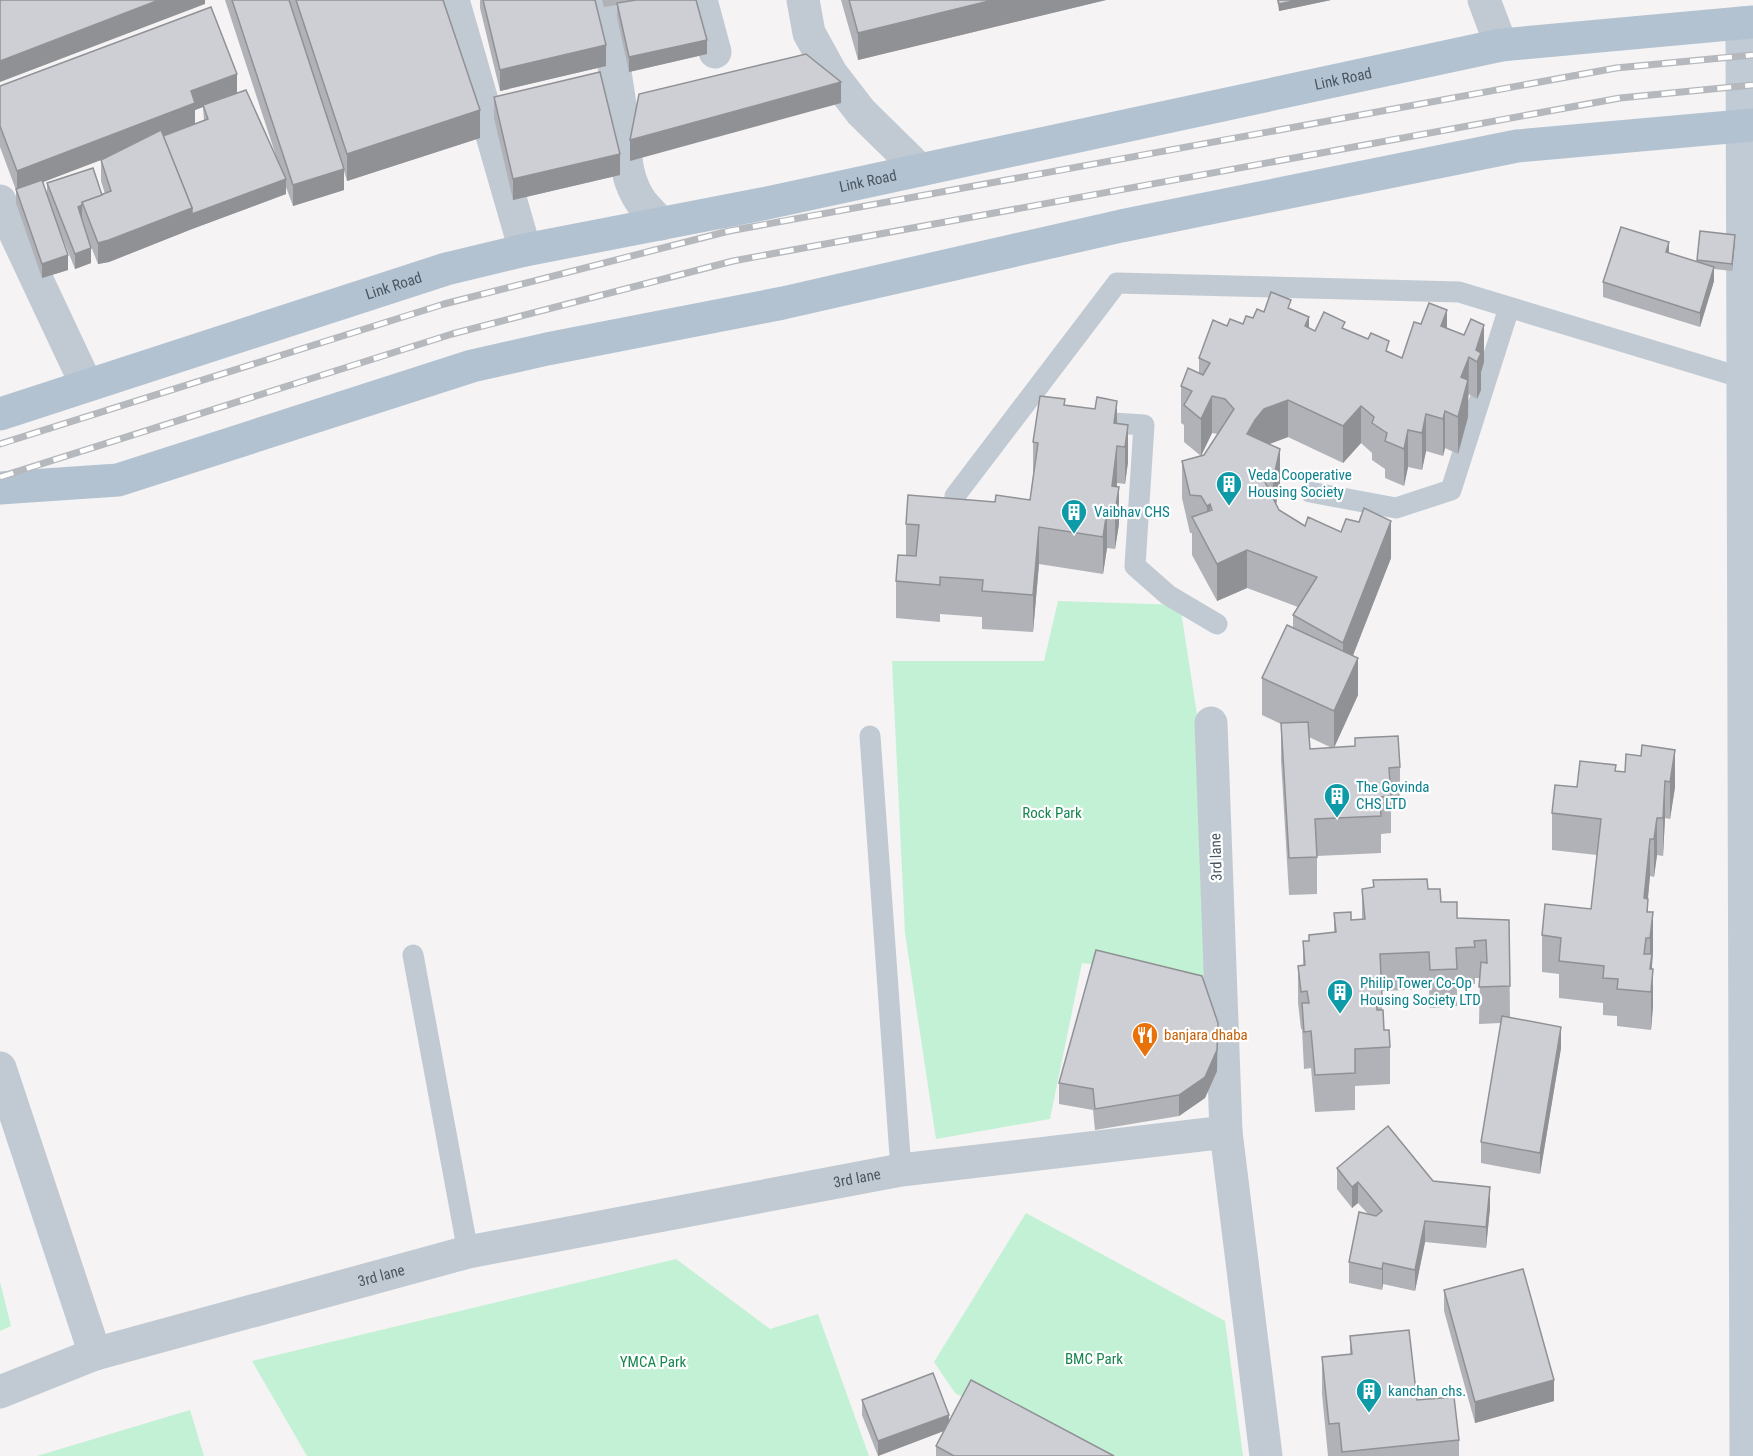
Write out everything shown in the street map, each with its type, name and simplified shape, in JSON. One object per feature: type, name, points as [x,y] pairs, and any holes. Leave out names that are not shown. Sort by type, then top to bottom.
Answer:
[{"type":"main road","name":"Link Road","points":[[0,414],[446,268],[525,250],[762,204],[1501,45],[1747,22]]},
{"type":"main road","points":[[0,488],[118,480],[472,366],[783,303],[1121,226],[1517,146],[1748,126]]},
{"type":"street","points":[[453,0],[525,250]]},
{"type":"street","points":[[597,0],[606,22],[622,120],[624,156],[641,202],[661,224]]},
{"type":"street","points":[[701,0],[715,52]]},
{"type":"street","points":[[803,0],[809,33],[831,73],[861,112],[920,170]]},
{"type":"street","points":[[1484,0],[1501,45]]},
{"type":"street","points":[[1746,1456],[1749,1157],[1743,378],[1748,126],[1747,22]]},
{"type":"street","points":[[0,201],[86,384]]},
{"type":"street","name":"3rd lane","points":[[0,1392],[95,1354],[468,1252],[901,1170],[1226,1132],[1211,723]]},
{"type":"street","points":[[0,1068],[95,1354]]},
{"type":"street","points":[[1226,1132],[1266,1456]]},
{"type":"lane","points":[[955,496],[1116,283],[1459,292],[1743,378]]},
{"type":"lane","points":[[1310,492],[1396,508],[1450,490],[1509,308]]},
{"type":"lane","points":[[1015,416],[1039,418]]},
{"type":"lane","points":[[1074,421],[1144,425],[1136,566],[1168,595],[1217,624]]},
{"type":"lane","points":[[870,736],[901,1170]]},
{"type":"lane","points":[[413,955],[468,1252]]},
{"type":"green space","name":"Rock Park","points":[[1058,601],[1180,605],[1205,766],[1208,979],[1082,963],[1050,1119],[936,1139],[905,933],[892,661],[1044,661]]},
{"type":"green space","name":"BMC Park","points":[[1026,1213],[1225,1321],[1243,1456],[1030,1456],[1030,1433],[955,1393],[934,1362]]},
{"type":"green space","name":"YMCA Park","points":[[676,1259],[770,1329],[818,1314],[869,1456],[307,1456],[252,1361]]},
{"type":"green space","points":[[0,1282],[11,1326],[0,1331]]},
{"type":"green space","points":[[190,1410],[204,1456],[37,1456]]},
{"type":"building","points":[[0,0],[159,0],[0,61]]},
{"type":"building","points":[[232,0],[289,0],[344,169],[293,185]]},
{"type":"building","points":[[296,0],[443,0],[480,110],[347,154]]},
{"type":"building","points":[[483,0],[595,0],[606,45],[500,70]]},
{"type":"building","points":[[636,0],[696,0],[707,40],[629,57],[617,3]]},
{"type":"building","points":[[849,0],[993,0],[858,33]]},
{"type":"building","points":[[1278,0],[1298,0],[1279,4]]},
{"type":"building","points":[[211,7],[237,74],[191,91],[195,103],[17,171],[0,126],[0,86]]},
{"type":"building","points":[[806,54],[841,82],[630,140],[639,94]]},
{"type":"building","points":[[600,72],[620,154],[513,179],[494,97]]},
{"type":"building","points":[[246,90],[286,179],[192,214],[192,208],[163,136],[208,119],[203,105]]},
{"type":"building","points":[[161,130],[192,208],[98,243],[82,202],[111,191],[101,160]]},
{"type":"building","points":[[93,168],[102,195],[82,202],[82,205],[78,207],[91,248],[75,254],[47,183]]},
{"type":"building","points":[[42,180],[68,255],[42,264],[16,189]]},
{"type":"building","points":[[1621,227],[1669,242],[1666,252],[1714,267],[1700,313],[1603,282]]},
{"type":"building","points":[[1700,231],[1735,235],[1732,264],[1697,260]]},
{"type":"building","points":[[1271,292],[1291,300],[1288,308],[1309,317],[1305,326],[1315,331],[1324,312],[1345,322],[1342,328],[1368,339],[1371,333],[1389,341],[1386,351],[1402,358],[1414,322],[1421,324],[1429,303],[1447,310],[1441,326],[1464,335],[1471,319],[1484,325],[1476,350],[1481,353],[1477,362],[1469,357],[1461,377],[1468,380],[1458,417],[1445,411],[1443,419],[1426,414],[1422,433],[1408,430],[1404,449],[1385,441],[1387,433],[1372,423],[1374,417],[1361,406],[1343,426],[1288,400],[1264,409],[1247,434],[1280,449],[1273,480],[1264,480],[1279,510],[1305,526],[1308,517],[1341,532],[1346,519],[1359,522],[1364,508],[1391,521],[1343,643],[1293,615],[1317,577],[1247,550],[1217,564],[1192,517],[1212,510],[1210,504],[1207,506],[1201,496],[1190,495],[1182,461],[1204,455],[1234,409],[1225,399],[1212,396],[1201,419],[1184,405],[1192,391],[1181,386],[1188,368],[1203,375],[1210,363],[1199,358],[1213,320],[1227,326],[1230,319],[1243,324],[1246,316],[1253,318],[1257,309],[1264,312]]},
{"type":"building","name":"Vaibhav CHS","points":[[1040,396],[1065,399],[1064,405],[1095,409],[1097,397],[1117,401],[1114,423],[1128,425],[1125,447],[1117,446],[1112,486],[1119,487],[1115,512],[1107,511],[1103,537],[1039,527],[1033,595],[982,591],[983,580],[940,577],[940,585],[896,581],[898,555],[916,556],[919,525],[906,524],[908,495],[995,502],[996,495],[1030,500],[1038,443],[1033,442]]},
{"type":"building","points":[[1287,625],[1358,658],[1334,711],[1262,678]]},
{"type":"building","points":[[1308,722],[1310,749],[1355,746],[1355,738],[1398,736],[1400,767],[1389,768],[1391,796],[1380,797],[1381,816],[1315,819],[1317,857],[1289,858],[1281,723]]},
{"type":"building","points":[[1642,745],[1675,750],[1670,782],[1665,781],[1663,818],[1657,818],[1654,839],[1650,839],[1644,898],[1648,899],[1647,912],[1653,912],[1650,938],[1646,938],[1644,954],[1652,954],[1651,992],[1617,989],[1618,979],[1603,978],[1604,966],[1559,961],[1561,938],[1542,935],[1545,904],[1591,909],[1601,819],[1552,813],[1555,785],[1577,787],[1580,761],[1616,765],[1615,771],[1625,772],[1626,754],[1641,756]]},
{"type":"building","points":[[1427,879],[1428,889],[1440,889],[1441,902],[1457,902],[1457,918],[1509,920],[1510,986],[1479,987],[1481,962],[1487,963],[1486,940],[1474,941],[1475,947],[1456,948],[1457,969],[1430,970],[1429,952],[1380,954],[1382,996],[1376,997],[1377,1010],[1383,1010],[1384,1030],[1389,1030],[1390,1047],[1355,1049],[1355,1073],[1315,1075],[1311,1031],[1304,1032],[1302,1003],[1309,1003],[1307,991],[1301,992],[1298,966],[1305,965],[1303,941],[1309,941],[1309,935],[1336,932],[1334,913],[1351,912],[1351,920],[1365,919],[1362,889],[1374,887],[1373,880]]},
{"type":"building","name":"banjara dhaba","points":[[1096,950],[1202,976],[1218,1023],[1217,1050],[1205,1077],[1179,1095],[1095,1109],[1093,1089],[1059,1083]]},
{"type":"building","points":[[1502,1016],[1561,1027],[1540,1153],[1481,1142]]},
{"type":"building","points":[[1388,1126],[1433,1181],[1490,1187],[1486,1227],[1425,1221],[1415,1270],[1383,1263],[1382,1269],[1349,1262],[1359,1212],[1376,1216],[1382,1211],[1358,1182],[1352,1187],[1337,1168]]},
{"type":"building","points":[[1523,1269],[1554,1380],[1475,1402],[1444,1290]]},
{"type":"building","points":[[1409,1330],[1417,1400],[1454,1397],[1459,1440],[1342,1452],[1339,1423],[1329,1424],[1322,1357],[1352,1354],[1350,1336]]},
{"type":"building","points":[[933,1373],[949,1415],[878,1441],[862,1400]]},
{"type":"building","points":[[971,1380],[1114,1456],[954,1456],[936,1446]]},
{"type":"railway","points":[[0,444],[444,304],[729,231],[1616,68],[1753,55]]},
{"type":"railway","points":[[0,477],[452,334],[733,261],[1620,98],[1753,85]]},
{"type":"place","name":"Veda Cooperative Housing Society","points":[[1229,507]]},
{"type":"place","name":"Vaibhav CHS","points":[[1074,535]]},
{"type":"place","name":"The Govinda CHS LTD","points":[[1337,819]]},
{"type":"place","name":"Philip Tower Co-Op Housing Society LTD","points":[[1340,1015]]},
{"type":"place","name":"banjara dhaba","points":[[1145,1058]]},
{"type":"place","name":"kanchan chs.","points":[[1369,1414]]}]
